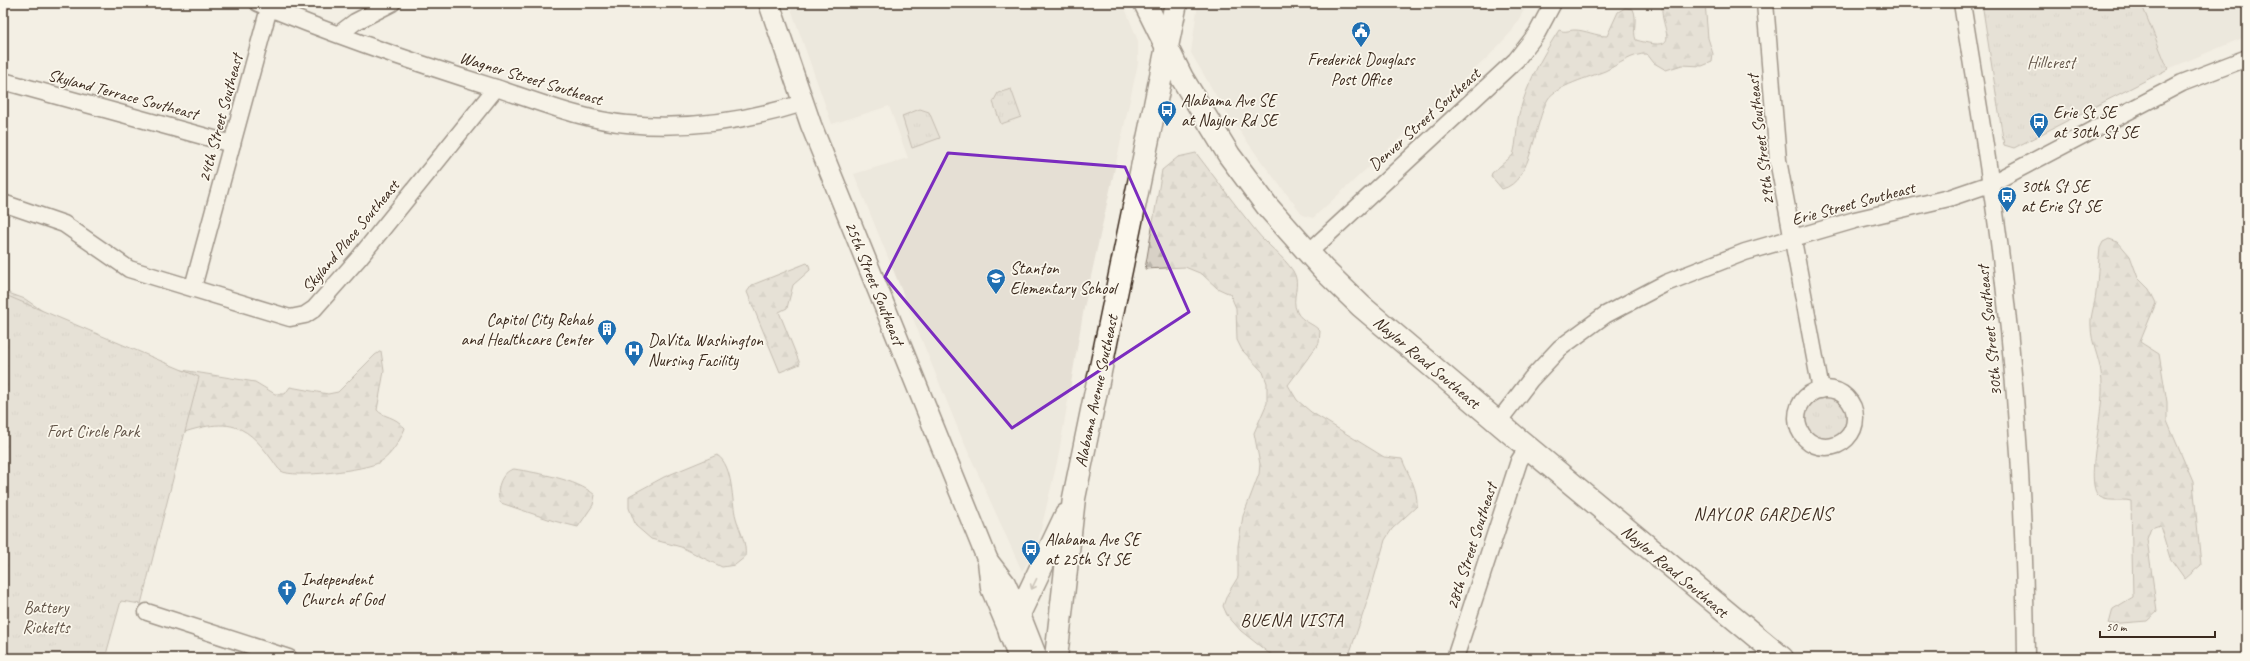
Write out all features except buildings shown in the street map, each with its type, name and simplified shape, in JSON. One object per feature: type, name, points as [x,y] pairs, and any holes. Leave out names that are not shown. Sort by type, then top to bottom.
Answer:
[{"type":"main road","name":"Naylor Road Southeast","points":[[1145,3],[1166,49],[1197,105],[1229,156],[1267,206],[1308,253],[1361,306],[1782,658]]},
{"type":"main road","name":"Alabama Avenue Southeast","points":[[1056,658],[1074,498],[1176,3]]},
{"type":"main road","name":"Alabama Avenue Southeast","points":[[1014,624],[1074,498]]},
{"type":"main road","points":[[1014,624],[1020,658]]},
{"type":"main road","points":[[1014,624],[1036,658]]},
{"type":"street","points":[[338,34],[355,22],[392,3]]},
{"type":"street","name":"25th Street Southeast","points":[[769,3],[803,103],[988,561],[1005,583],[1014,624]]},
{"type":"street","name":"Denver Street Southeast","points":[[1308,253],[1516,60],[1537,33],[1554,3]]},
{"type":"street","name":"29th Street Southeast","points":[[1765,3],[1777,152],[1821,390]]},
{"type":"street","name":"30th Street Southeast","points":[[1962,3],[2003,274],[2016,420],[2026,600],[2026,658]]},
{"type":"street","name":"Wagner Street Southeast","points":[[263,5],[338,34],[496,88],[595,118],[625,124],[655,126],[700,125],[730,121],[803,103]]},
{"type":"street","name":"24th Street Southeast","points":[[193,287],[232,144],[263,5]]},
{"type":"street","name":"Erie Street Southeast","points":[[1498,422],[1531,379],[1560,348],[1605,315],[1666,283],[1745,252],[1855,220],[1949,198],[1990,184],[2182,83],[2247,58]]},
{"type":"street","name":"Skyland Terrace Southeast","points":[[3,81],[232,144]]},
{"type":"street","name":"Skyland Place Southeast","points":[[3,203],[64,224],[129,269],[193,287],[290,318],[300,317],[310,313],[359,258],[496,88]]},
{"type":"street","name":"28th Street Southeast","points":[[1460,656],[1519,461],[1528,447]]},
{"type":"street","points":[[147,612],[252,652],[289,658]]},
{"type":"highlighted area","points":[[948,153],[1125,167],[1189,312],[1012,428],[885,277]]},
{"type":"shaded area","name":"Stanton Elementary School","points":[[789,3],[1123,3],[1138,41],[1138,63],[1084,308],[1058,458],[1036,550],[1022,571],[961,436],[854,174],[908,158],[889,106],[832,124]]},
{"type":"shaded area","points":[[1198,3],[1528,3],[1512,31],[1488,57],[1313,218],[1303,215],[1261,161],[1224,109],[1191,53]]},
{"type":"shaded area","points":[[2141,3],[2247,3],[2247,36],[2168,69]]},
{"type":"green space","points":[[1663,3],[1705,3],[1708,38],[1713,54],[1712,62],[1702,66],[1682,65],[1666,70],[1654,63],[1647,54],[1636,55],[1605,71],[1574,82],[1558,90],[1548,99],[1543,109],[1531,150],[1520,175],[1512,184],[1502,189],[1491,176],[1492,173],[1513,155],[1519,114],[1526,92],[1541,60],[1559,30],[1579,30],[1607,36],[1618,12],[1625,8],[1633,9],[1635,17],[1636,40],[1652,44],[1662,44],[1666,41],[1667,35],[1662,12]]},
{"type":"green space","name":"Hillcrest","points":[[1982,3],[2141,3],[2168,69],[2014,148],[2004,145]]},
{"type":"green space","points":[[1011,89],[1021,117],[1001,124],[993,102],[998,93]]},
{"type":"green space","points":[[920,109],[929,112],[940,138],[912,148],[902,116]]},
{"type":"green space","points":[[1196,153],[1256,231],[1285,260],[1293,271],[1296,281],[1295,307],[1297,312],[1302,318],[1320,331],[1319,343],[1288,385],[1297,400],[1311,412],[1384,457],[1402,459],[1416,493],[1417,506],[1392,529],[1385,540],[1369,596],[1348,658],[1275,658],[1241,631],[1227,615],[1223,606],[1227,595],[1238,577],[1238,546],[1243,516],[1259,474],[1260,464],[1254,433],[1267,403],[1267,383],[1263,372],[1242,350],[1237,340],[1236,308],[1230,294],[1217,288],[1202,274],[1185,267],[1145,269],[1162,170],[1178,157]]},
{"type":"green space","points":[[2109,239],[2118,242],[2130,256],[2138,278],[2149,289],[2156,303],[2140,342],[2159,354],[2167,402],[2167,421],[2193,482],[2201,565],[2185,579],[2170,558],[2160,525],[2151,528],[2147,539],[2157,612],[2147,621],[2109,624],[2113,609],[2133,597],[2131,501],[2108,500],[2100,497],[2095,488],[2093,472],[2101,409],[2102,380],[2092,338],[2091,322],[2096,293],[2100,248],[2103,242]]},
{"type":"green space","points":[[807,263],[810,270],[793,285],[787,308],[779,312],[800,364],[780,372],[747,292],[752,285]]},
{"type":"green space","name":"Fort Circle Park","points":[[3,291],[25,299],[44,312],[176,369],[255,382],[275,394],[285,394],[290,387],[328,394],[338,392],[375,355],[381,351],[384,371],[377,410],[397,421],[405,428],[395,447],[388,456],[380,462],[361,468],[314,474],[288,473],[281,471],[257,441],[241,429],[235,427],[227,425],[211,426],[172,436],[123,597],[3,658]]},
{"type":"green space","name":"Fort Circle Park","points":[[3,294],[199,377],[141,604],[121,601],[105,658],[3,658]]},
{"type":"green space","points":[[1826,396],[1838,400],[1844,406],[1848,418],[1844,430],[1838,436],[1826,440],[1814,436],[1808,430],[1804,418],[1808,406],[1814,400]]},
{"type":"green space","points":[[717,455],[722,460],[729,475],[734,511],[744,542],[745,552],[745,557],[735,565],[722,567],[681,547],[651,539],[636,526],[629,508],[629,496],[664,477]]},
{"type":"green space","points":[[514,469],[534,472],[567,481],[587,489],[595,495],[593,505],[578,527],[554,521],[501,503],[498,494],[500,483],[502,478],[509,471]]},
{"type":"place","name":"Frederick Douglass Post Office","points":[[1361,48]]},
{"type":"place","name":"Alabama Ave SE at Naylor Rd SE","points":[[1167,127]]},
{"type":"place","name":"Erie St SE at 30th St SE","points":[[2039,139]]},
{"type":"place","name":"30th St SE at Erie St SE","points":[[2007,213]]},
{"type":"place","name":"Stanton Elementary School","points":[[996,295]]},
{"type":"place","name":"Capitol City Rehab and Healthcare Center","points":[[607,346]]},
{"type":"place","name":"DaVita Washington Nursing Facility","points":[[634,367]]},
{"type":"place","name":"Alabama Ave SE at 25th St SE","points":[[1031,566]]},
{"type":"place","name":"Independent Church of God","points":[[287,606]]},
{"type":"district","name":"NAYLOR GARDENS","points":[[1763,514]]},
{"type":"district","name":"BUENA VISTA","points":[[1292,620]]},
{"type":"park label","name":"Battery Ricketts","points":[[46,617]]}]
